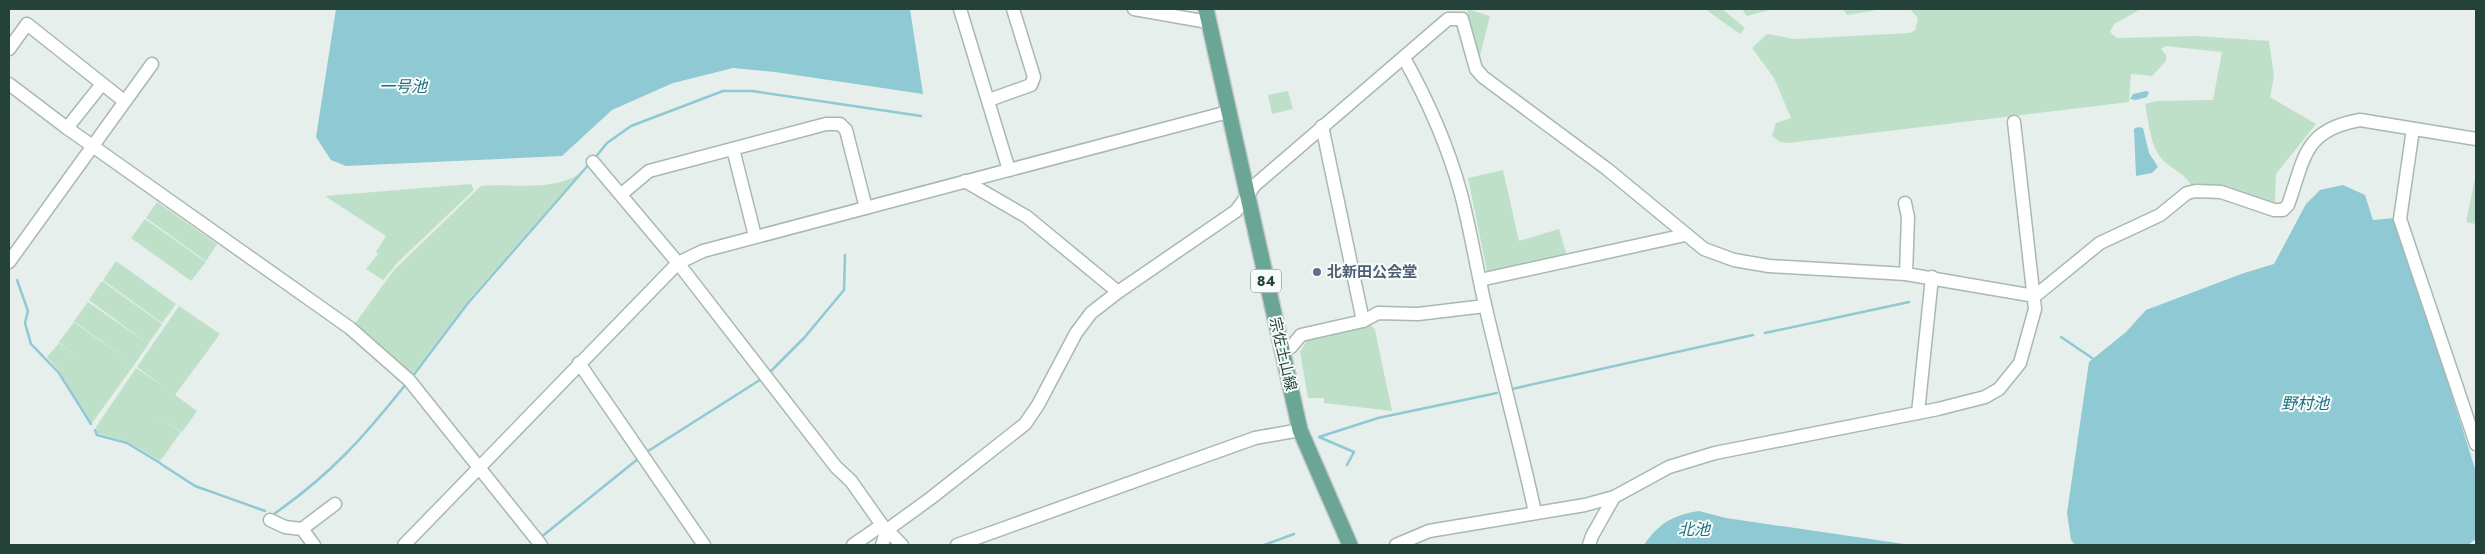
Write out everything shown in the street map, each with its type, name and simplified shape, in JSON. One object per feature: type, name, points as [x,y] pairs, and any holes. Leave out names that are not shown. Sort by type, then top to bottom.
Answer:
[{"type":"main road","name":"宗佐土山線","points":[[1207,16],[1300,430],[1350,545]]},
{"type":"street","points":[[960,9],[1009,170]]},
{"type":"street","points":[[989,100],[1031,85],[1034,77],[1013,9]]},
{"type":"street","points":[[1134,9],[1207,16]]},
{"type":"street","points":[[853,545],[931,498],[1025,424],[1038,405],[1082,323],[1118,292],[1236,211],[1255,185],[1448,19],[1462,19],[1476,69],[1483,77],[1607,169],[1704,250],[1734,260],[1769,266],[1906,274],[2035,296],[2100,244],[2160,215],[2188,193],[2196,191],[2222,192],[2274,210],[2283,210],[2288,205],[2309,146],[2320,135],[2345,123],[2360,120],[2476,139]]},
{"type":"street","points":[[9,49],[27,24],[124,101]]},
{"type":"street","points":[[1404,58],[1426,98],[1447,148],[1461,194],[1485,306],[1519,438],[1535,512]]},
{"type":"street","points":[[9,262],[152,64]]},
{"type":"street","points":[[9,84],[92,146],[350,328],[409,380],[478,469],[541,545]]},
{"type":"street","points":[[67,128],[102,84]]},
{"type":"street","points":[[404,545],[678,263],[703,251],[755,236],[1228,112]]},
{"type":"street","points":[[1396,545],[1430,531],[1585,505],[1614,497],[1682,462],[1716,453],[1918,413],[1986,397],[1999,389],[2020,363],[2034,309],[2035,296],[2014,122]]},
{"type":"street","points":[[624,192],[649,171],[826,124],[840,124],[846,130],[866,208]]},
{"type":"street","points":[[1322,126],[1363,321]]},
{"type":"street","points":[[2414,129],[2400,219],[2476,444]]},
{"type":"street","points":[[733,149],[755,236]]},
{"type":"street","points":[[593,162],[678,263],[836,467],[851,481],[884,528],[902,545]]},
{"type":"street","points":[[965,182],[1027,217],[1118,292]]},
{"type":"street","points":[[1905,203],[1908,217],[1906,274]]},
{"type":"street","points":[[1480,280],[1685,235]]},
{"type":"street","points":[[1918,413],[1932,277]]},
{"type":"street","points":[[1282,351],[1291,347],[1300,334],[1363,321],[1378,313],[1418,314],[1485,306]]},
{"type":"street","points":[[579,363],[704,545]]},
{"type":"street","points":[[957,545],[1255,438],[1300,430]]},
{"type":"street","points":[[1590,545],[1592,536],[1614,497]]},
{"type":"street","points":[[270,520],[285,527],[302,529],[335,504]]},
{"type":"street","points":[[882,545],[884,528]]},
{"type":"street","points":[[302,529],[314,545]]},
{"type":"green space","points":[[1468,9],[1490,16],[1478,63],[1466,21]]},
{"type":"green space","points":[[1705,9],[1722,9],[1745,28],[1740,34]]},
{"type":"green space","points":[[1742,9],[1773,9],[1747,16]]},
{"type":"green space","points":[[1843,9],[1883,9],[1847,15]]},
{"type":"green space","points":[[1910,9],[2141,9],[2114,24],[2110,32],[2117,38],[2197,36],[2269,41],[2274,77],[2270,97],[2316,124],[2276,174],[2275,203],[2220,188],[2191,185],[2183,175],[2160,157],[2156,150],[2145,104],[2156,101],[2213,100],[2222,52],[2165,46],[2161,49],[2166,55],[2166,61],[2152,76],[2131,74],[2129,102],[1788,143],[1780,142],[1772,136],[1776,123],[1791,118],[1774,78],[1752,48],[1767,34],[1795,39],[1910,33],[1915,30],[1918,18]]},
{"type":"green space","points":[[1288,91],[1293,109],[1272,114],[1268,95]]},
{"type":"green space","points":[[1503,170],[1519,241],[1559,229],[1567,256],[1490,273],[1487,271],[1468,178]]},
{"type":"green space","points":[[2476,173],[2476,224],[2466,222]]},
{"type":"green space","points":[[579,174],[471,297],[410,377],[354,325],[394,270],[481,186],[544,185],[568,180]]},
{"type":"green space","points":[[471,184],[474,190],[399,261],[383,280],[366,269],[378,254],[376,252],[386,236],[325,196]]},
{"type":"green space","points":[[157,202],[217,244],[206,261],[146,218]]},
{"type":"green space","points":[[145,219],[206,262],[191,281],[131,238]]},
{"type":"green space","points":[[116,261],[176,304],[162,323],[103,280]]},
{"type":"green space","points":[[102,281],[162,324],[134,365],[74,321],[88,302],[147,343],[89,300]]},
{"type":"green space","points":[[179,306],[220,334],[175,395],[197,411],[182,432],[157,415],[181,432],[160,461],[128,442],[97,433],[96,427],[136,368],[163,386],[137,367]]},
{"type":"green space","points":[[74,322],[134,365],[92,423],[60,372],[47,357],[59,343],[74,354],[59,342]]},
{"type":"green space","points":[[1370,324],[1375,330],[1392,411],[1324,403],[1324,398],[1308,398],[1300,352],[1309,337]]},
{"type":"water","name":"一号池","points":[[336,9],[910,9],[923,94],[775,72],[733,68],[673,83],[612,110],[562,156],[346,166],[331,160],[316,137]]},
{"type":"water","points":[[2149,92],[2147,97],[2136,100],[2130,99],[2133,94]]},
{"type":"water","points":[[2138,127],[2143,128],[2149,153],[2158,167],[2152,173],[2136,176],[2134,129]]},
{"type":"water","name":"野村池","points":[[2343,185],[2365,195],[2373,220],[2396,218],[2476,472],[2476,539],[2468,545],[2075,545],[2071,540],[2067,513],[2089,362],[2126,332],[2146,310],[2244,273],[2274,264],[2306,204],[2320,190]]},
{"type":"water","name":"北池","points":[[1699,511],[1726,518],[1911,545],[1644,545],[1655,531],[1667,521]]},
{"type":"waterway","points":[[594,159],[607,143],[631,126],[723,91],[752,91],[921,116]]},
{"type":"waterway","points":[[412,377],[468,303],[590,163]]},
{"type":"waterway","points":[[769,373],[804,338],[844,290],[845,255]]},
{"type":"waterway","points":[[17,280],[28,311],[25,323],[31,344],[59,373],[91,424]]},
{"type":"waterway","points":[[1765,333],[1909,302]]},
{"type":"waterway","points":[[1512,389],[1753,335]]},
{"type":"waterway","points":[[2061,337],[2095,360]]},
{"type":"waterway","points":[[645,453],[763,378]]},
{"type":"waterway","points":[[274,514],[329,470],[360,438],[406,384]]},
{"type":"waterway","points":[[1347,465],[1354,452],[1319,437],[1378,418],[1497,393]]},
{"type":"waterway","points":[[95,430],[97,435],[127,443],[160,463]]},
{"type":"waterway","points":[[540,538],[639,458]]},
{"type":"waterway","points":[[161,464],[195,486],[265,511]]},
{"type":"waterway","points":[[1264,545],[1294,534]]},
{"type":"place","name":"北新田公会堂","points":[[1317,272]]}]
